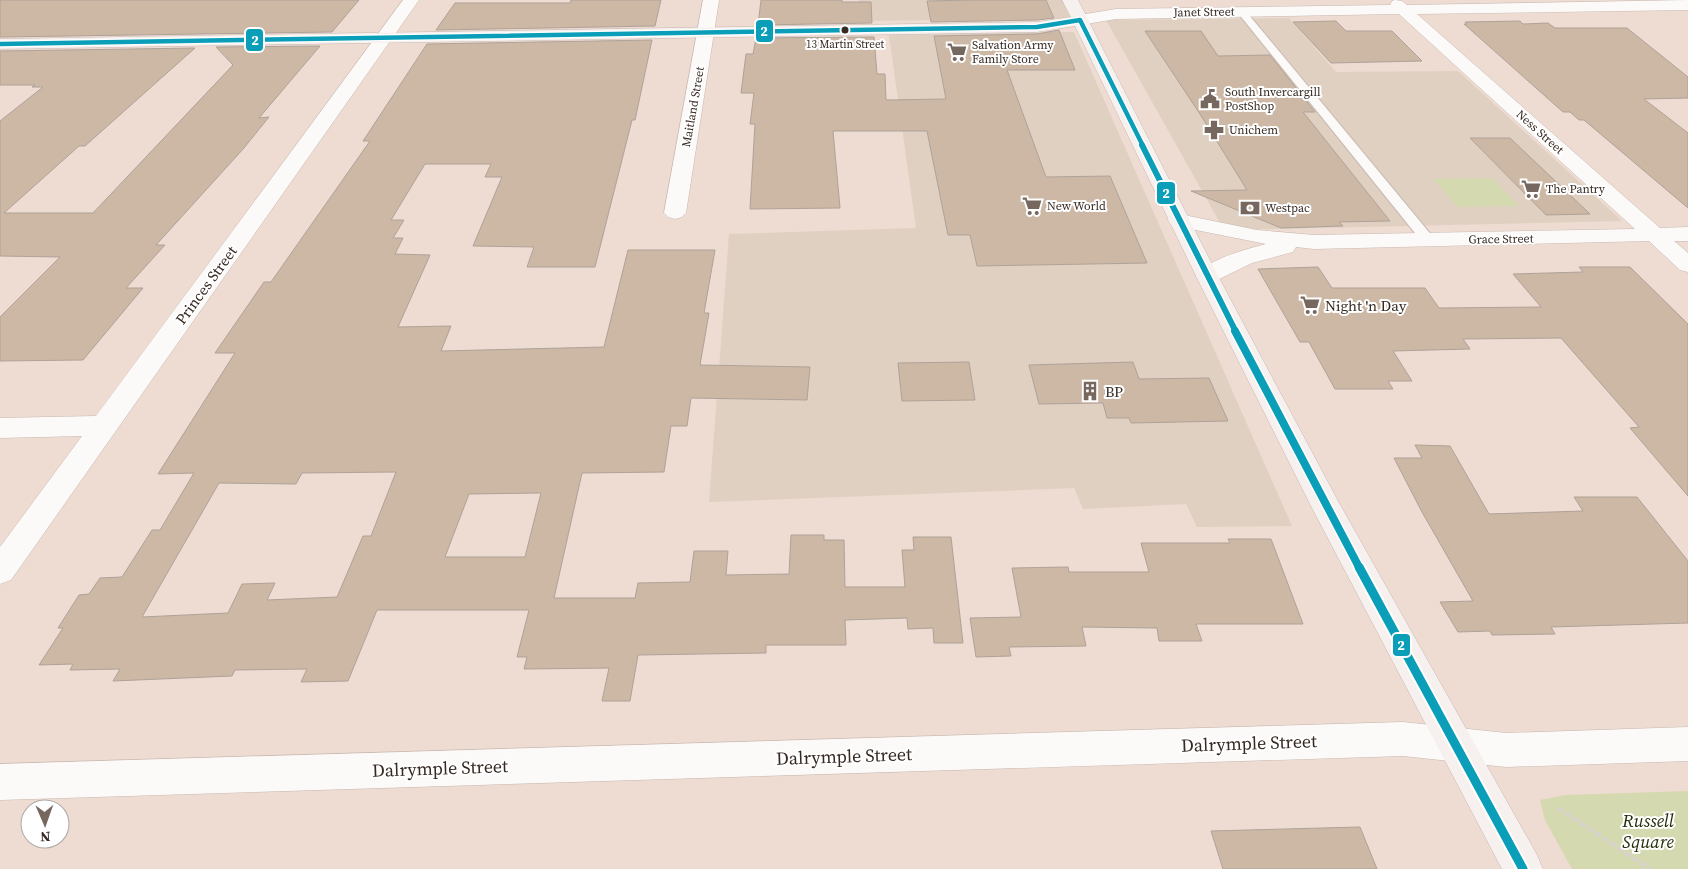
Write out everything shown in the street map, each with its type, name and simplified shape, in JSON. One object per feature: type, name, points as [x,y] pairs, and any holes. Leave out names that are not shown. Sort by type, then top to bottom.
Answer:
[{"type":"street","name":"Princes Street","points":[[0,570],[411,0]]},
{"type":"street","name":"Maitland Street","points":[[675,213],[711,0]]},
{"type":"street","points":[[1070,0],[1207,276],[1323,499],[1523,869]]},
{"type":"street","name":"Janet Street","points":[[1080,20],[1116,14],[1397,5],[1688,5]]},
{"type":"street","name":"Ness Street","points":[[1397,5],[1688,265]]},
{"type":"street","points":[[0,44],[1037,27],[1080,20]]},
{"type":"street","name":"Grace Street","points":[[1179,220],[1257,237],[1314,242],[1688,234]]},
{"type":"street","name":"Grace Street","points":[[1207,276],[1232,262],[1262,251],[1314,242]]},
{"type":"street","points":[[0,428],[104,426]]},
{"type":"street","name":"Dalrymple Street","points":[[0,782],[1403,739],[1506,750],[1688,744]]},
{"type":"lane","points":[[1241,11],[1428,240]]},
{"type":"path","points":[[1558,808],[1650,869]]},
{"type":"shaded area","points":[[859,0],[1065,0],[1073,18],[861,21]]},
{"type":"shaded area","points":[[1289,18],[1336,72],[1458,71],[1622,221],[1224,230],[1106,20]]},
{"type":"shaded area","points":[[1074,32],[1292,526],[1197,527],[1186,504],[1083,509],[1074,488],[709,502],[729,234],[916,228],[889,35]]},
{"type":"green space","points":[[1492,178],[1519,206],[1458,207],[1433,179]]},
{"type":"green space","name":"Russell Square","points":[[1688,791],[1688,869],[1572,869],[1545,820],[1540,800],[1566,795]]},
{"type":"building","points":[[0,0],[359,0],[332,32],[0,37]]},
{"type":"building","points":[[571,0],[661,0],[655,26],[436,30],[455,3],[570,3]]},
{"type":"building","points":[[761,0],[871,2],[872,23],[758,25]]},
{"type":"building","points":[[1046,0],[1054,18],[931,22],[927,1]]},
{"type":"building","points":[[1336,21],[1346,31],[1392,31],[1422,61],[1331,63],[1293,22]]},
{"type":"building","points":[[1520,21],[1523,24],[1548,23],[1555,28],[1627,28],[1688,77],[1688,98],[1644,99],[1688,133],[1688,208],[1584,120],[1579,120],[1570,112],[1563,112],[1464,24],[1467,24],[1465,22]]},
{"type":"building","points":[[1059,30],[1075,70],[1007,70],[1046,177],[1110,176],[1147,263],[977,266],[970,235],[948,235],[927,131],[833,131],[840,208],[750,209],[755,124],[750,124],[754,93],[741,93],[746,54],[753,54],[756,38],[874,37],[877,74],[885,74],[886,100],[946,99],[934,36],[1037,34]]},
{"type":"building","points":[[1145,31],[1201,31],[1218,56],[1270,55],[1315,112],[1303,112],[1390,221],[1339,222],[1343,226],[1281,228],[1191,191],[1247,190]]},
{"type":"building","points":[[652,40],[635,120],[632,120],[595,267],[527,267],[534,247],[473,246],[502,177],[485,177],[491,164],[425,164],[391,220],[404,220],[393,238],[403,238],[395,254],[430,255],[398,327],[451,326],[441,351],[604,347],[628,250],[715,250],[704,313],[709,313],[700,365],[810,367],[807,400],[691,398],[687,426],[671,426],[664,472],[582,473],[554,598],[635,598],[638,583],[690,582],[694,551],[728,551],[726,575],[789,574],[791,535],[824,535],[824,540],[844,540],[845,587],[905,587],[902,550],[914,550],[913,537],[951,537],[963,643],[934,643],[933,628],[908,629],[907,618],[845,620],[846,645],[766,645],[766,653],[638,655],[630,701],[602,701],[609,668],[524,669],[527,657],[517,657],[529,610],[377,610],[348,681],[301,682],[307,669],[235,670],[232,676],[113,681],[120,669],[70,670],[73,664],[39,665],[63,628],[58,628],[79,595],[89,594],[100,578],[122,577],[152,530],[160,530],[194,473],[158,474],[235,353],[215,353],[264,282],[271,282],[370,141],[363,141],[427,44]],"holes":[[[396,472],[371,536],[363,536],[337,597],[267,600],[275,583],[242,584],[228,613],[142,617],[219,483],[296,484],[302,473]],[[541,493],[525,557],[445,557],[469,494]]]},
{"type":"building","points":[[320,46],[259,118],[269,117],[244,148],[156,245],[165,245],[126,288],[143,288],[83,360],[0,361],[0,317],[60,257],[0,256],[0,121],[43,87],[32,87],[35,85],[0,85],[0,51],[195,48],[85,146],[79,146],[4,213],[93,213],[233,65],[216,47]]},
{"type":"building","points":[[1470,138],[1510,138],[1590,214],[1546,215]]},
{"type":"building","points":[[1318,267],[1332,288],[1425,288],[1439,308],[1541,307],[1513,274],[1583,272],[1579,267],[1630,267],[1688,324],[1688,496],[1630,428],[1639,427],[1561,338],[1463,339],[1470,349],[1393,351],[1412,381],[1388,381],[1393,389],[1335,389],[1309,342],[1300,342],[1258,269]]},
{"type":"building","points":[[969,362],[975,400],[902,401],[898,363]]},
{"type":"building","name":"BP","points":[[1133,362],[1139,379],[1209,378],[1228,421],[1131,423],[1129,418],[1107,418],[1103,403],[1039,404],[1029,365]]},
{"type":"building","points":[[1415,445],[1450,446],[1489,514],[1583,511],[1574,497],[1637,497],[1688,561],[1688,623],[1551,627],[1555,634],[1492,635],[1490,631],[1458,632],[1440,602],[1473,601],[1422,512],[1394,458],[1422,458]]},
{"type":"building","points":[[1228,539],[1271,539],[1303,624],[1196,624],[1202,641],[1159,641],[1157,628],[1082,627],[1086,646],[1009,647],[1011,656],[976,657],[970,618],[1021,617],[1012,568],[1068,567],[1069,572],[1149,572],[1141,543],[1230,543]]},
{"type":"building","points":[[1360,827],[1377,869],[1223,869],[1211,831]]},
{"type":"transit line","name":"2","points":[[0,44],[1037,27],[1080,20],[1207,276],[1327,508],[1523,869]]},
{"type":"place","name":"13 Martin Street","points":[[845,30]]},
{"type":"place","name":"Salvation Army Family Store","points":[[957,52]]},
{"type":"place","name":"South Invercargill PostShop","points":[[1210,99]]},
{"type":"place","name":"Unichem","points":[[1214,130]]},
{"type":"place","name":"The Pantry","points":[[1531,189]]},
{"type":"place","name":"New World","points":[[1032,206]]},
{"type":"place","name":"Westpac","points":[[1250,208]]},
{"type":"place","name":"Night 'n Day","points":[[1310,305]]},
{"type":"place","name":"BP","points":[[1090,391]]}]
